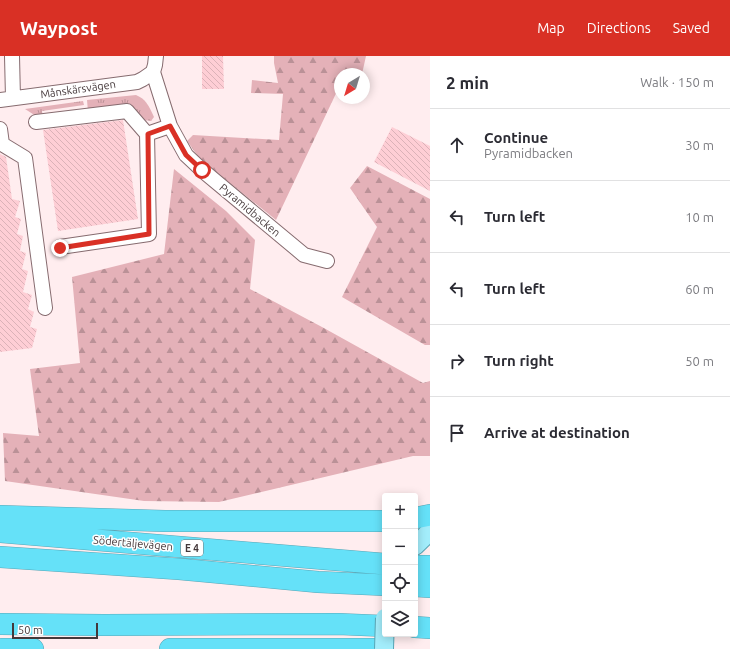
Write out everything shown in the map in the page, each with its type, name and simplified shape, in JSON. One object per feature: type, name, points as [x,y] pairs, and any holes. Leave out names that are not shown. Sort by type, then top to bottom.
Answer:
[{"type":"highway","points":[[418,517],[430,515]]},
{"type":"highway","points":[[0,516],[165,521],[382,521]]},
{"type":"highway","name":"Södertäljevägen","points":[[0,532],[382,564]]},
{"type":"highway","points":[[0,558],[179,569],[318,582],[382,585]]},
{"type":"highway","points":[[418,566],[430,566]]},
{"type":"highway","points":[[418,586],[430,587]]},
{"type":"highway","points":[[0,624],[338,624],[382,626]]},
{"type":"highway","points":[[418,627],[430,628]]},
{"type":"highway","points":[[2,649],[33,649]]},
{"type":"highway","points":[[170,649],[383,649]]},
{"type":"main road","points":[[418,543],[430,531]]},
{"type":"main road","points":[[383,649],[384,637]]},
{"type":"street","points":[[7,99],[12,56]]},
{"type":"street","name":"Pyramidbacken","points":[[156,56],[153,72],[170,126],[186,155],[304,255],[328,261]]},
{"type":"street","name":"Månskärsvägen","points":[[7,99],[137,82],[143,80],[153,72]]},
{"type":"street","points":[[36,122],[127,112],[148,134],[149,234],[60,248]]},
{"type":"street","points":[[148,134],[170,126]]},
{"type":"street","points":[[0,129],[2,144],[25,158],[45,308]]},
{"type":"green space","points":[[274,56],[366,56],[363,68],[334,68],[334,98],[276,220],[200,159],[187,141],[193,135],[279,140],[283,94],[251,93],[252,80],[278,83]]},
{"type":"green space","points":[[136,95],[145,101],[149,106],[154,117],[151,121],[88,112],[87,100]]},
{"type":"green space","points":[[83,101],[84,105],[42,111],[43,119],[25,109]]},
{"type":"green space","points":[[367,166],[430,199],[430,345],[425,345],[342,297],[377,227],[350,188]]},
{"type":"green space","points":[[174,169],[226,211],[255,240],[250,289],[423,383],[430,381],[430,456],[413,456],[219,502],[144,501],[5,481],[3,433],[39,436],[30,369],[80,363],[72,277],[164,254]]},
{"type":"building","points":[[202,56],[223,56],[224,89],[202,89]]},
{"type":"building","points":[[123,120],[138,219],[58,231],[43,130]]},
{"type":"building","points":[[392,127],[430,146],[430,191],[374,162]]},
{"type":"building","points":[[0,154],[6,157],[12,199],[20,201],[15,217],[21,219],[17,234],[23,236],[20,251],[26,253],[22,269],[28,271],[23,292],[32,295],[28,309],[34,312],[30,327],[37,329],[32,348],[0,352]]},
{"type":"route","points":[[60,248],[149,234],[148,134],[170,126],[186,155],[202,170]]}]
